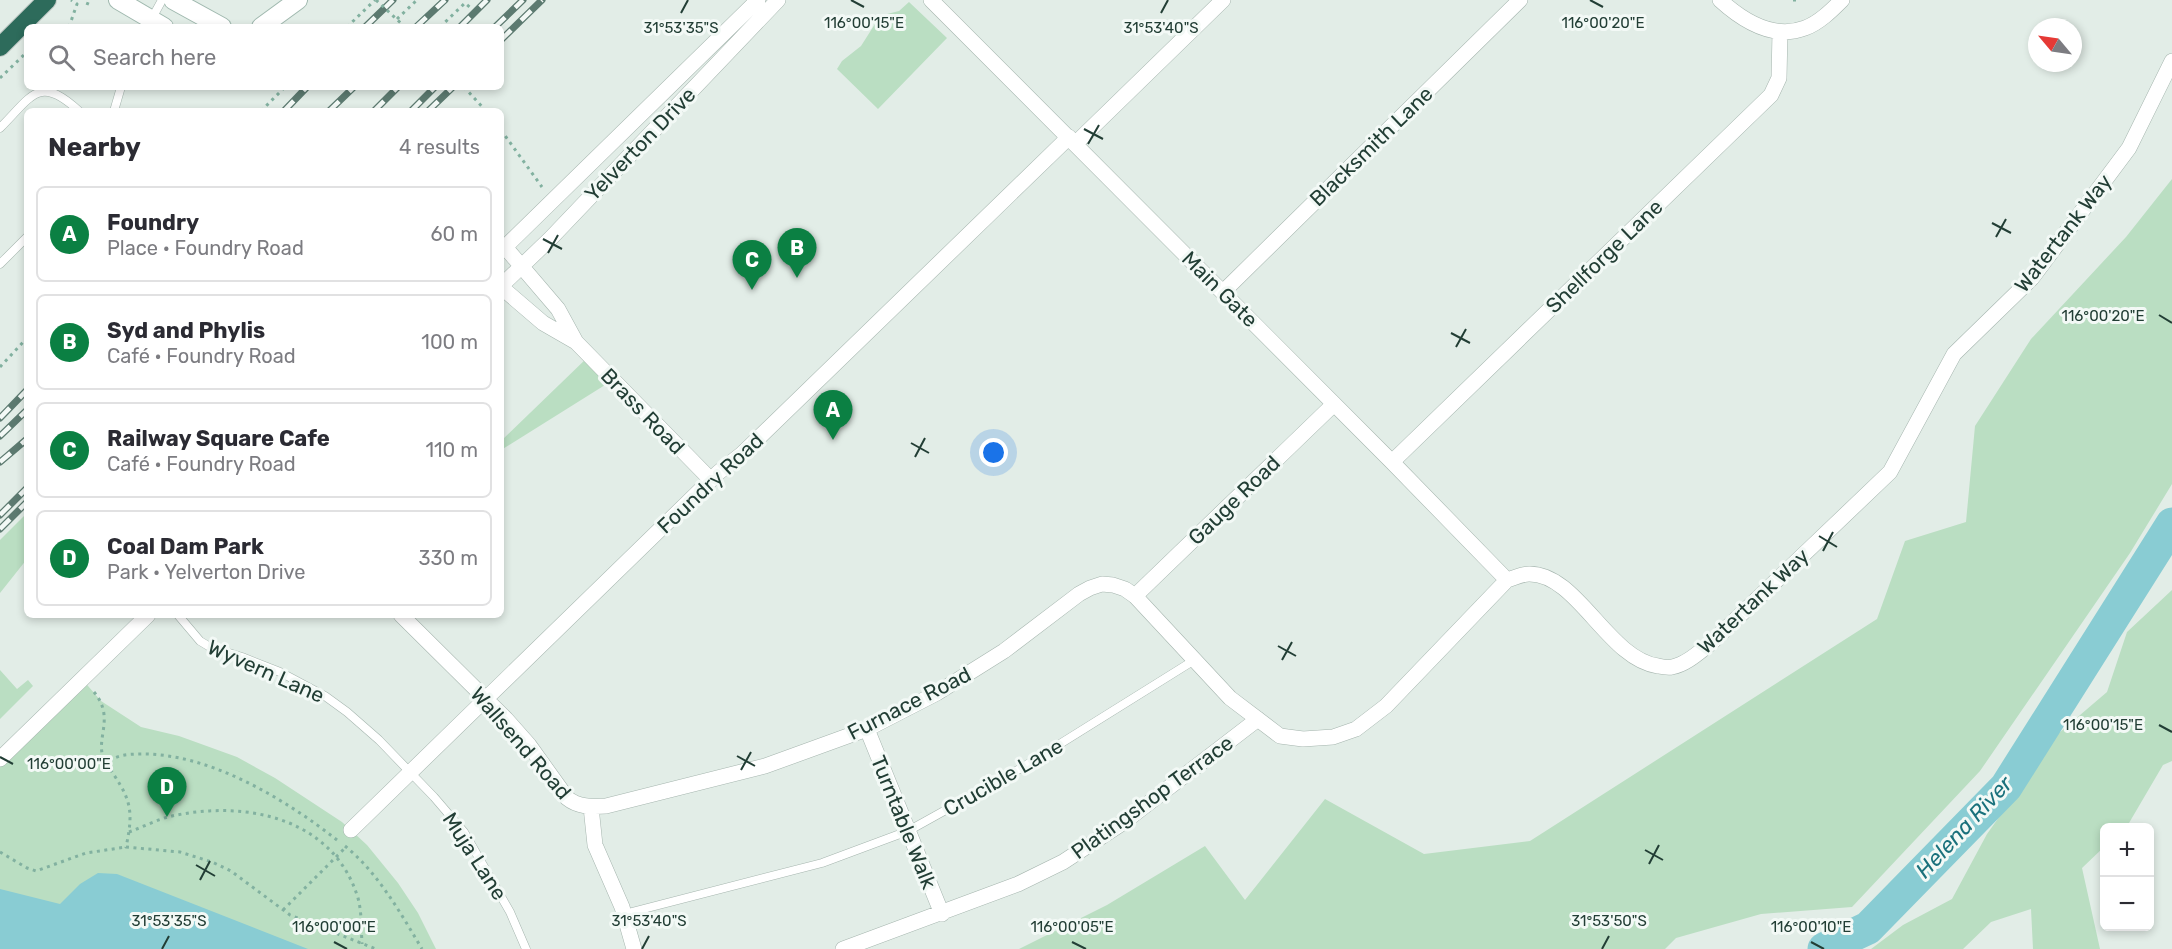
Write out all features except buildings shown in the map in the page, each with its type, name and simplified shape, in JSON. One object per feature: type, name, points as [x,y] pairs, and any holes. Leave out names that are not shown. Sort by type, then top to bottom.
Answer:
[{"type":"highway","points":[[0,47],[47,0]]},
{"type":"street","points":[[118,0],[154,24]]},
{"type":"street","points":[[173,0],[209,24]]},
{"type":"street","name":"Yelverton Drive","points":[[504,248],[758,0]]},
{"type":"street","name":"Yelverton Drive","points":[[504,284],[778,0]]},
{"type":"street","name":"Main Gate","points":[[931,0],[1507,580]]},
{"type":"street","name":"Foundry Road","points":[[351,830],[711,480],[742,454],[1072,140],[1223,0]]},
{"type":"street","name":"Blacksmith Lane","points":[[1222,292],[1520,0]]},
{"type":"street","points":[[1720,0],[1735,13],[1760,27],[1780,32],[1806,28],[1827,15],[1842,0]]},
{"type":"street","points":[[265,24],[296,2]]},
{"type":"street","points":[[285,24],[296,2]]},
{"type":"street","name":"Shellforge Lane","points":[[1392,462],[1771,94],[1779,78],[1780,32]]},
{"type":"street","name":"Watertank Way","points":[[1507,580],[1528,574],[1546,577],[1563,588],[1631,655],[1650,665],[1671,668],[1689,660],[1711,643],[1890,472],[1954,354],[2032,278],[2129,148],[2172,61]]},
{"type":"street","name":"Brass Road","points":[[504,250],[522,266],[558,309],[576,342]]},
{"type":"street","name":"Brass Road","points":[[504,290],[543,323],[576,342],[711,480]]},
{"type":"street","name":"Gauge Road","points":[[1135,596],[1334,404]]},
{"type":"street","points":[[1135,596],[1230,698],[1280,736],[1303,740],[1333,737],[1356,729],[1386,706],[1507,580]]},
{"type":"street","name":"Furnace Road","points":[[591,807],[606,806],[765,766],[867,729],[937,693],[1004,651],[1090,588],[1102,584],[1113,585],[1135,596]]},
{"type":"street","points":[[0,759],[145,618]]},
{"type":"street","name":"Wallsend Road","points":[[404,618],[529,745],[567,798],[573,803],[591,807],[595,845],[624,914],[634,949]]},
{"type":"street","name":"Platingshop Terrace","points":[[843,949],[1018,884],[1064,861],[1125,822],[1258,719]]},
{"type":"street","name":"Turntable Walk","points":[[867,729],[942,914]]},
{"type":"lane","points":[[154,24],[162,0]]},
{"type":"lane","points":[[0,128],[37,92],[45,90],[57,93],[75,108]]},
{"type":"lane","points":[[115,108],[120,90]]},
{"type":"lane","points":[[0,264],[24,240]]},
{"type":"lane","name":"Wyvern Lane","points":[[181,618],[200,641],[210,647],[280,672],[325,696],[365,727],[410,772]]},
{"type":"lane","name":"Crucible Lane","points":[[624,914],[822,863],[908,831],[1023,767],[1196,659]]},
{"type":"lane","name":"Muja Lane","points":[[410,772],[464,832],[510,912],[526,949]]},
{"type":"path","points":[[70,24],[77,4],[71,0]]},
{"type":"path","points":[[87,5],[90,0]]},
{"type":"path","points":[[351,24],[375,0],[402,24]]},
{"type":"path","points":[[396,19],[417,0]]},
{"type":"path","points":[[443,24],[465,3],[472,9]]},
{"type":"path","points":[[0,78],[24,55]]},
{"type":"path","points":[[264,108],[282,90]]},
{"type":"path","points":[[467,90],[483,108]]},
{"type":"path","points":[[504,134],[552,201]]},
{"type":"path","points":[[0,367],[24,341]]},
{"type":"path","points":[[93,691],[101,701],[105,727],[101,751],[130,805],[126,847]]},
{"type":"path","points":[[106,763],[114,757],[171,755],[238,778],[280,802],[346,847],[383,886],[422,949]]},
{"type":"path","points":[[129,832],[169,817],[228,810],[258,812],[295,826],[314,837],[336,857],[354,887],[358,900],[362,944]]},
{"type":"path","points":[[283,910],[346,847],[351,830]]},
{"type":"path","points":[[0,852],[36,871],[86,853],[126,847],[180,852],[212,862],[231,871],[290,915],[376,949]]},
{"type":"green space","points":[[909,2],[947,38],[878,109],[837,69],[842,61],[861,46],[875,24],[887,14],[899,11]]},
{"type":"green space","points":[[2172,179],[2172,484],[2130,553],[1980,771],[1852,907],[1761,914],[1676,938],[1665,949],[1019,949],[1107,905],[1205,846],[1245,900],[1325,799],[1424,854],[1530,841],[1877,619],[1905,541],[1966,522],[1975,426],[2031,339],[2126,237]]},
{"type":"green space","points":[[589,356],[613,380],[504,448],[504,438]]},
{"type":"green space","points":[[24,516],[24,563],[0,593],[0,540]]},
{"type":"green space","points":[[2172,590],[2172,761],[2163,765],[2129,823],[2100,823],[2100,851],[2082,868],[2100,949],[2033,949],[2031,909],[1991,922],[1963,949],[1871,949],[1903,925],[1952,899],[1987,834],[2059,733],[2107,692],[2127,632]]},
{"type":"green space","points":[[0,670],[17,689],[28,680],[33,686],[0,719]]},
{"type":"green space","points":[[82,679],[101,701],[141,727],[179,736],[237,757],[275,778],[342,822],[367,845],[398,883],[418,913],[436,949],[0,949],[0,759]]},
{"type":"water","points":[[98,873],[117,874],[308,949],[0,949],[0,889],[60,904],[80,884]]},
{"type":"waterway","name":"Helena River","points":[[1824,949],[1868,928],[2006,787],[2172,524]]},
{"type":"railway","points":[[368,24],[393,0]]},
{"type":"railway","points":[[419,24],[445,0]]},
{"type":"railway","points":[[463,24],[487,0]]},
{"type":"railway","points":[[498,24],[523,0]]},
{"type":"railway","points":[[504,37],[542,0]]},
{"type":"railway","points":[[287,108],[304,90]]},
{"type":"railway","points":[[332,108],[351,90]]},
{"type":"railway","points":[[377,108],[395,90]]},
{"type":"railway","points":[[414,108],[432,90]]},
{"type":"railway","points":[[431,108],[450,90]]},
{"type":"railway","points":[[0,418],[24,393]]},
{"type":"railway","points":[[0,436],[24,413]]},
{"type":"railway","points":[[0,462],[24,442]]},
{"type":"railway","points":[[0,515],[24,491]]},
{"type":"railway","points":[[0,529],[24,505]]},
{"type":"place","name":"Syd and Phylis","points":[[797,278]]},
{"type":"place","name":"Railway Square Cafe","points":[[752,290]]},
{"type":"place","name":"Foundry","points":[[833,440]]},
{"type":"place","name":"Coal Dam Park","points":[[167,817]]}]
